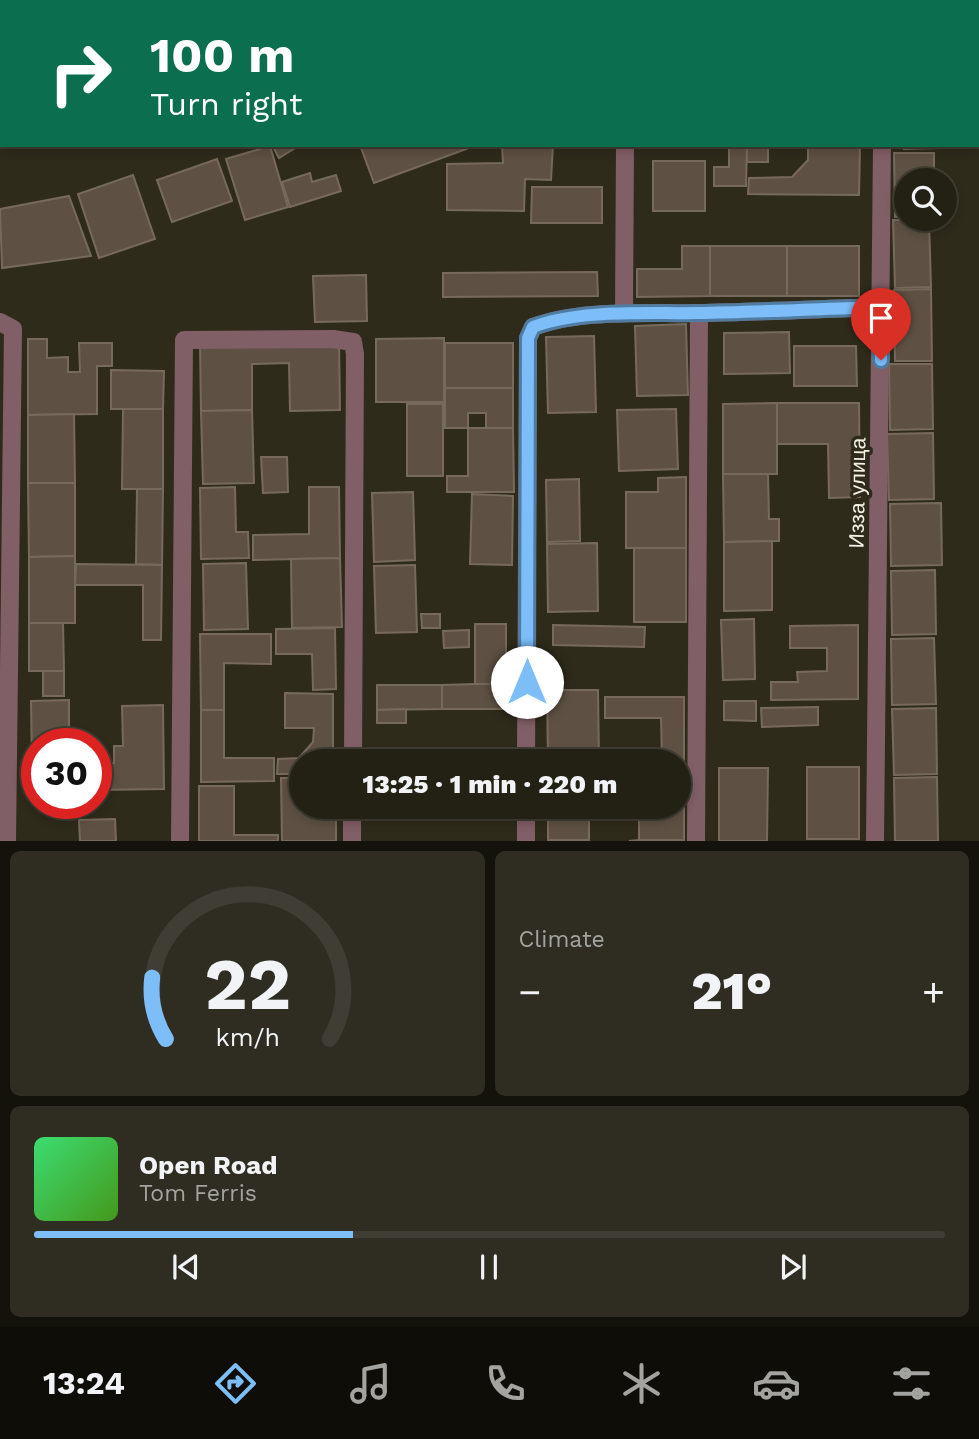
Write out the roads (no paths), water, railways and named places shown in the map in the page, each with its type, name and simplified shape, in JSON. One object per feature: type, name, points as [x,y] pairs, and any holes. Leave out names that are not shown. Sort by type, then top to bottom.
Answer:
[{"type":"street","points":[[624,313],[625,147]]},
{"type":"street","name":"Изза улица","points":[[875,841],[881,147]]},
{"type":"street","points":[[526,749],[530,333],[548,321],[624,313],[881,307]]},
{"type":"street","points":[[696,841],[698,313]]},
{"type":"street","points":[[0,322],[12,329],[8,841]]},
{"type":"street","points":[[180,841],[184,340],[333,339],[353,342],[353,749]]},
{"type":"street","points":[[352,819],[352,841]]},
{"type":"street","points":[[526,819],[526,841]]}]
